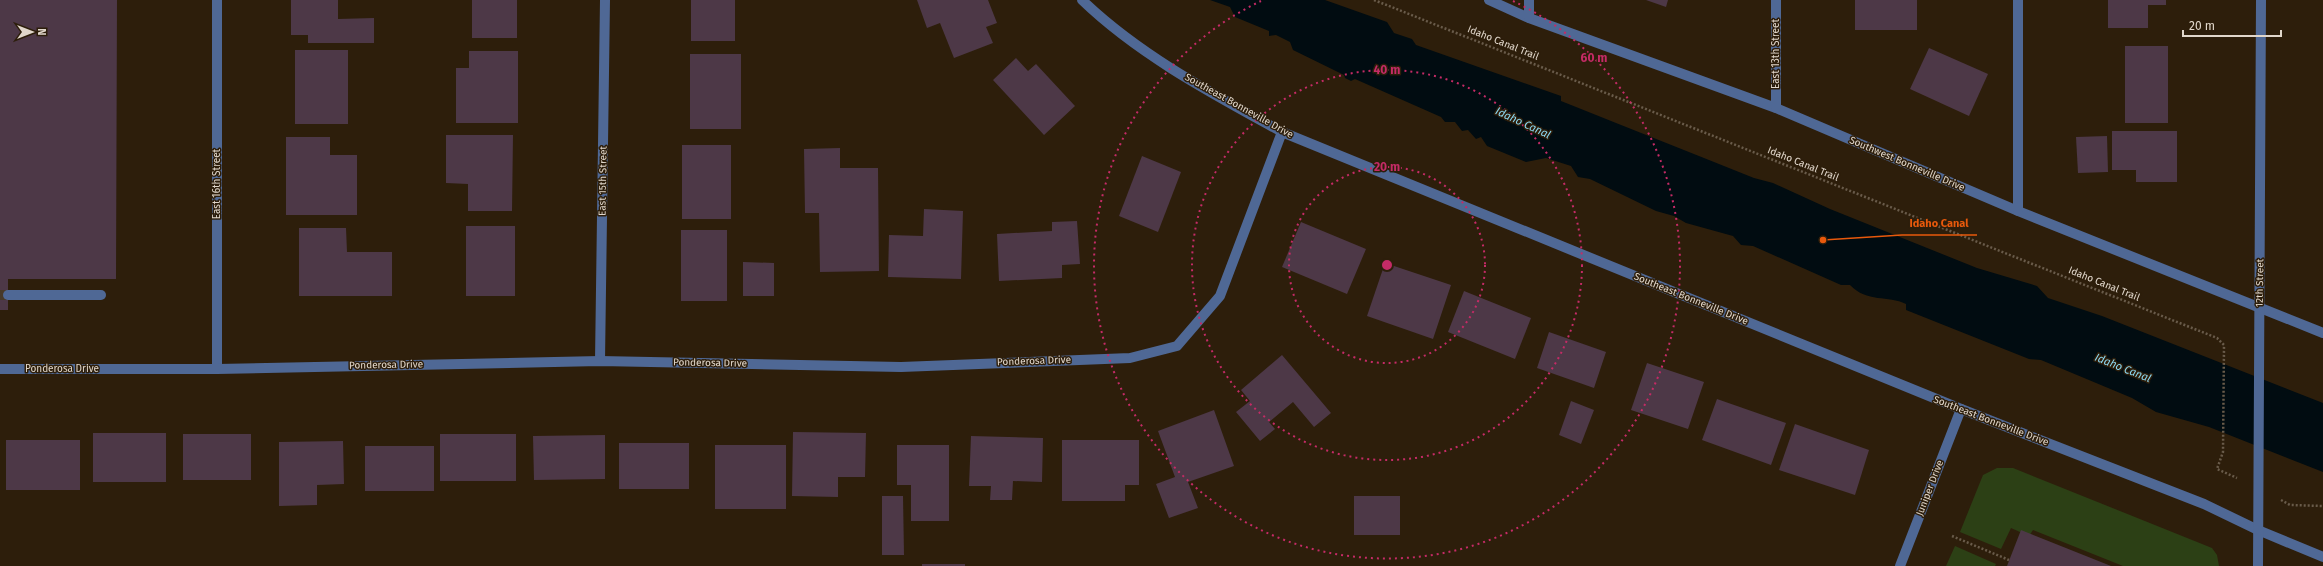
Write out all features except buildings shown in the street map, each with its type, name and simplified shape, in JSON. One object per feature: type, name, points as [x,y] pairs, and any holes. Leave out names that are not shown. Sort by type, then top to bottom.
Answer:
[{"type":"street","name":"East 16th Street","points":[[217,0],[217,369]]},
{"type":"street","name":"East 15th Street","points":[[600,362],[605,0]]},
{"type":"street","name":"Southeast Bonneville Drive","points":[[1082,0],[1100,17],[1191,82],[1282,132],[1961,409],[2204,504],[2258,530],[2323,557]]},
{"type":"street","name":"Southwest Bonneville Drive","points":[[1489,0],[1529,18],[1776,108],[2018,212],[2323,333]]},
{"type":"street","points":[[1529,0],[1529,18]]},
{"type":"street","name":"East 13th Street","points":[[1776,0],[1776,108]]},
{"type":"street","points":[[2018,0],[2018,212]]},
{"type":"street","name":"12th Street","points":[[2258,566],[2261,0]]},
{"type":"street","name":"Ponderosa Drive","points":[[0,369],[217,369],[600,362],[901,367],[1130,358],[1177,346],[1220,296],[1282,132]]},
{"type":"street","points":[[8,295],[101,295]]},
{"type":"street","name":"Juniper Drive","points":[[1900,566],[1961,409]]},
{"type":"path","name":"Idaho Canal Trail","points":[[1374,0],[2217,338],[2224,345],[2223,452],[2217,469]]},
{"type":"path","points":[[2298,504],[2323,506]]},
{"type":"path","points":[[1952,536],[2009,560]]},
{"type":"green space","points":[[1997,468],[2013,468],[2212,548],[2217,555],[2219,566],[2123,566],[2033,530],[2029,536],[2011,528],[2001,549],[1960,532],[1983,475]]},
{"type":"green space","points":[[1955,546],[1996,564],[1995,566],[1946,566]]},
{"type":"water","name":"Idaho Canal","points":[[1210,0],[1325,0],[1387,22],[1394,33],[1412,39],[1416,45],[1561,96],[1561,101],[1754,178],[1773,183],[1830,209],[1977,268],[2037,286],[2048,298],[2102,316],[2323,403],[2323,472],[2209,427],[2156,412],[2132,398],[2041,360],[2029,359],[1906,310],[1906,304],[1899,301],[1870,297],[1857,291],[1850,285],[1841,285],[1753,246],[1741,245],[1733,236],[1686,223],[1674,216],[1656,211],[1590,179],[1578,177],[1571,166],[1546,158],[1526,162],[1487,146],[1481,137],[1476,139],[1468,130],[1462,131],[1455,122],[1445,122],[1441,117],[1355,79],[1351,81],[1345,78],[1344,75],[1293,50],[1290,42],[1276,35],[1269,36],[1269,31],[1235,17],[1230,7]]},
{"type":"tunnel","points":[[0,295],[8,295]]},
{"type":"place","name":"Idaho Canal","points":[[1823,240]]}]
